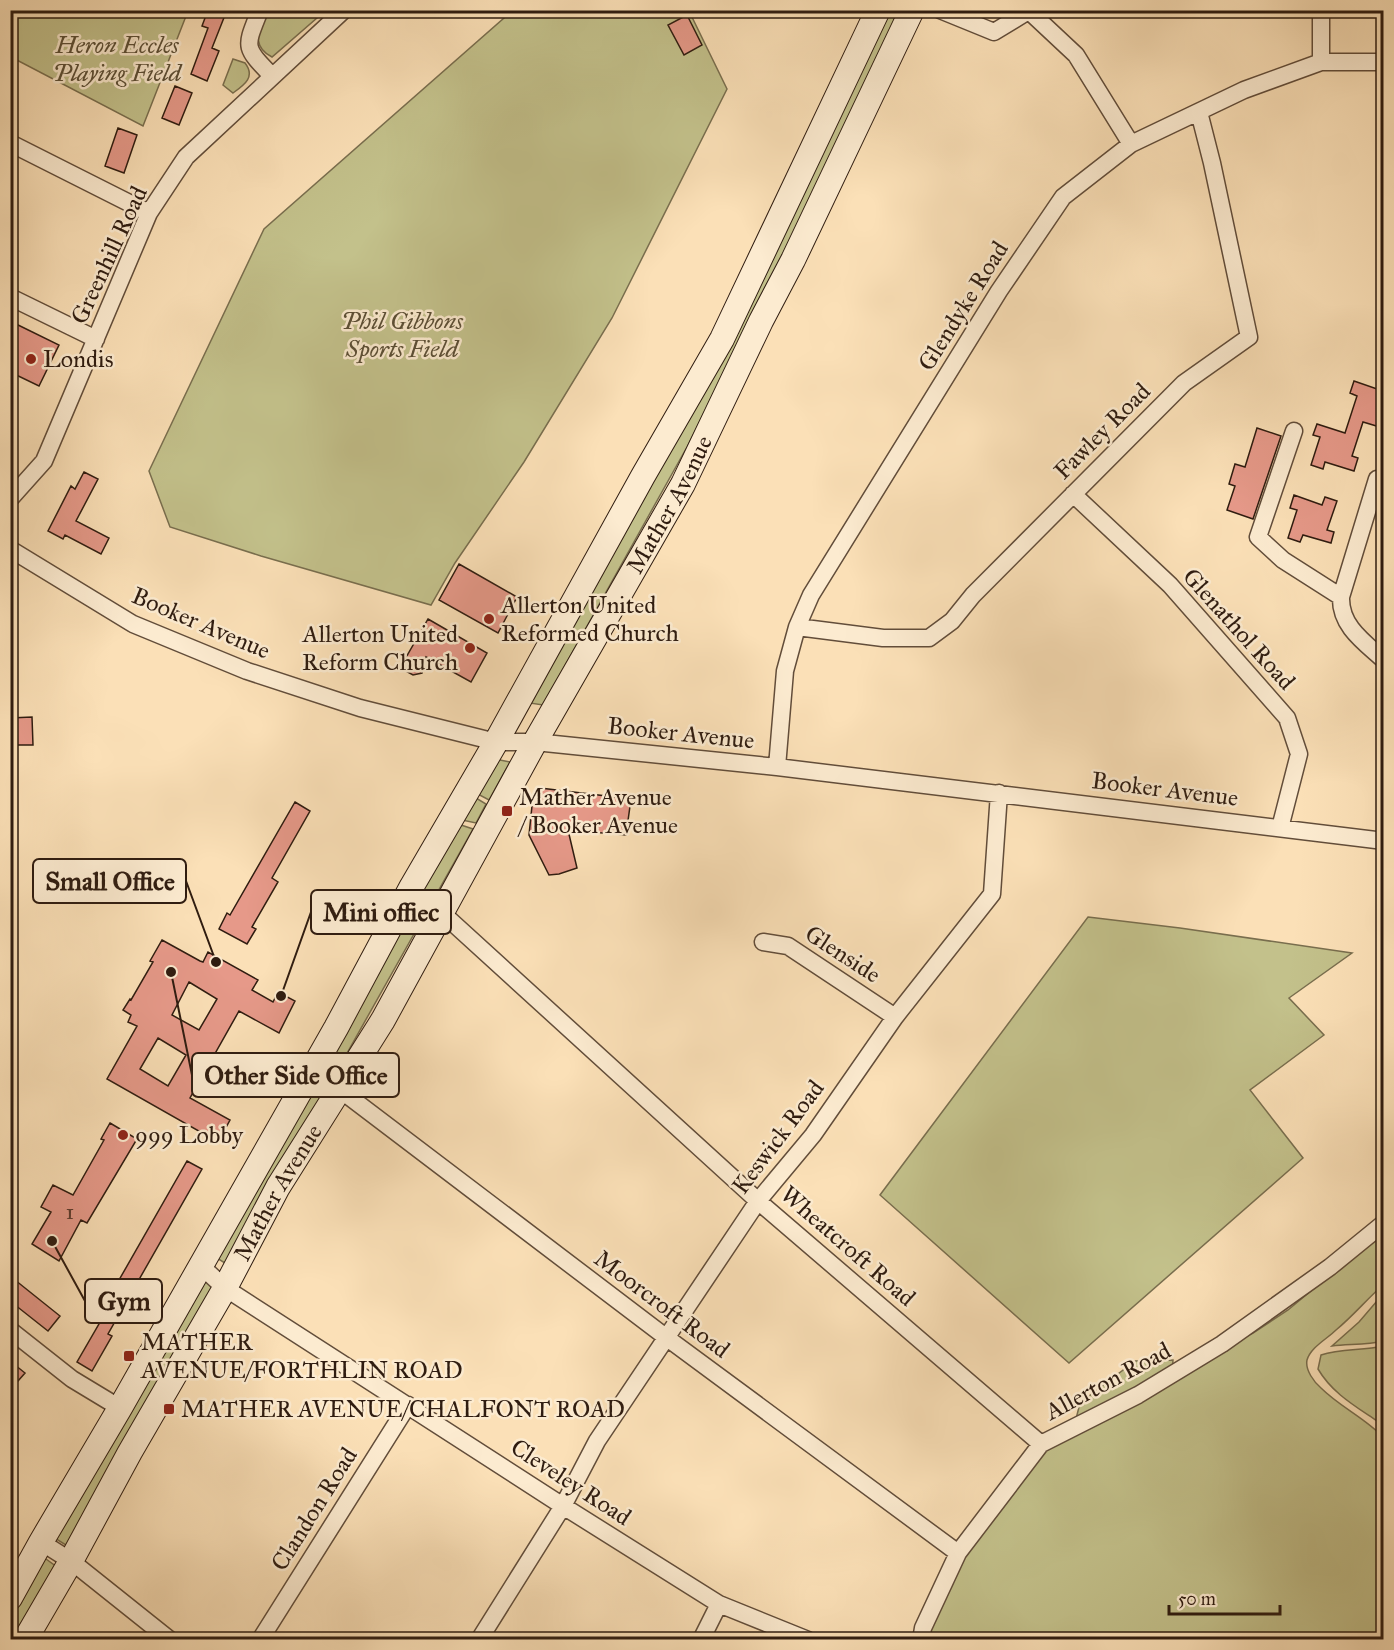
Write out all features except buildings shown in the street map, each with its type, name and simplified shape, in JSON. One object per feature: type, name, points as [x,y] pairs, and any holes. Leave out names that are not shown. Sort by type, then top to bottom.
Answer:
[{"type":"main road","name":"Mather Avenue","points":[[10,1598],[344,1014],[412,886],[496,742],[643,476],[722,339],[878,10]]},
{"type":"main road","name":"Mather Avenue","points":[[25,1640],[225,1288],[278,1187],[383,1020],[535,742],[683,484],[761,321],[804,238],[912,10]]},
{"type":"street","points":[[260,10],[248,40],[248,47],[252,55],[272,76]]},
{"type":"street","name":"Greenhill Road","points":[[10,499],[44,461],[150,213],[186,157],[344,10]]},
{"type":"street","points":[[940,10],[993,32],[1030,11],[1076,55],[1131,144]]},
{"type":"street","points":[[1321,10],[1321,62]]},
{"type":"street","name":"Glendyke Road","points":[[777,767],[785,671],[797,627],[811,595],[999,291],[1063,197],[1131,144],[1244,90],[1321,62],[1383,62]]},
{"type":"street","name":"Fawley Road","points":[[797,627],[883,638],[929,638],[952,621],[973,595],[1184,383],[1249,337],[1212,163],[1198,112]]},
{"type":"street","points":[[10,143],[150,213]]},
{"type":"street","points":[[10,297],[96,339]]},
{"type":"street","points":[[1294,431],[1258,537],[1283,560],[1341,597]]},
{"type":"street","points":[[1377,479],[1341,597],[1341,609],[1351,629],[1383,660]]},
{"type":"street","name":"Glenathol Road","points":[[1073,494],[1170,585],[1287,718],[1299,754],[1280,828]]},
{"type":"street","name":"Booker Avenue","points":[[10,549],[133,624],[247,671],[360,708],[496,742],[535,742],[777,767],[1383,841]]},
{"type":"street","name":"Keswick Road","points":[[479,1640],[563,1506],[597,1441],[758,1201],[813,1135],[895,1017],[992,894],[999,793]]},
{"type":"street","name":"Wheatcroft Road","points":[[441,912],[758,1201],[1041,1444]]},
{"type":"street","name":"Glenside","points":[[763,942],[788,946],[895,1017]]},
{"type":"street","name":"Moorcroft Road","points":[[339,1089],[667,1338],[957,1553]]},
{"type":"street","name":"Allerton Road","points":[[921,1640],[923,1628],[957,1553],[1041,1444],[1138,1395],[1222,1344],[1330,1267],[1383,1223]]},
{"type":"street","name":"Cleveley Road","points":[[200,1265],[225,1288],[719,1604],[808,1640]]},
{"type":"street","points":[[10,1330],[72,1379],[120,1408]]},
{"type":"street","name":"Clandon Road","points":[[260,1640],[408,1405]]},
{"type":"street","points":[[40,1542],[71,1561],[170,1640]]},
{"type":"street","points":[[701,1640],[719,1604]]},
{"type":"green space","name":"Heron Eccles Playing Field","points":[[10,11],[188,11],[143,126],[11,57]]},
{"type":"green space","points":[[264,11],[325,11],[272,57],[261,48],[258,37]]},
{"type":"green space","name":"Phil Gibbons Sports Field","points":[[512,11],[689,11],[727,89],[612,318],[524,462],[455,563],[431,605],[170,527],[149,471],[264,229]]},
{"type":"green space","points":[[883,11],[904,11],[687,447],[543,705],[523,702]]},
{"type":"green space","points":[[233,59],[245,63],[249,77],[245,84],[233,93],[223,85]]},
{"type":"green space","points":[[490,758],[510,762],[489,800],[472,791]]},
{"type":"green space","points":[[471,795],[486,804],[476,823],[457,819]]},
{"type":"green space","points":[[455,823],[473,829],[228,1265],[212,1255]]},
{"type":"green space","points":[[1088,917],[1352,953],[1289,998],[1324,1035],[1250,1090],[1303,1158],[1069,1363],[880,1195]]},
{"type":"green space","points":[[1383,1231],[1383,1285],[1316,1347],[1309,1355],[1307,1368],[1318,1385],[1383,1437],[1383,1639],[921,1640],[958,1553],[1041,1444],[1074,1427],[1080,1403],[1135,1361],[1173,1360],[1172,1374],[1253,1333],[1288,1310]]},
{"type":"green space","points":[[202,1274],[216,1285],[69,1547],[53,1537]]},
{"type":"green space","points":[[1383,1294],[1383,1341],[1332,1346],[1359,1322]]},
{"type":"green space","points":[[1383,1346],[1383,1400],[1377,1421],[1337,1392],[1318,1369],[1321,1355],[1336,1351]]},
{"type":"green space","points":[[46,1559],[57,1567],[17,1639],[11,1640],[11,1615],[39,1562]]},
{"type":"place","name":"Londis","points":[[31,359]]},
{"type":"place","name":"Allerton United Reformed Church","points":[[489,619]]},
{"type":"place","name":"Allerton United Reform Church","points":[[470,648]]},
{"type":"place","name":"Mather Avenue / Booker Avenue","points":[[507,811]]},
{"type":"place","name":"Small Office","points":[[216,962]]},
{"type":"place","name":"Other Side Office","points":[[171,972]]},
{"type":"place","name":"Mini offiec","points":[[281,996]]},
{"type":"place","name":"999 Lobby","points":[[123,1135]]},
{"type":"place","name":"Gym","points":[[52,1241]]},
{"type":"place","name":"MATHER AVENUE/FORTHLIN ROAD","points":[[129,1356]]},
{"type":"place","name":"MATHER AVENUE/CHALFONT ROAD","points":[[169,1409]]}]
